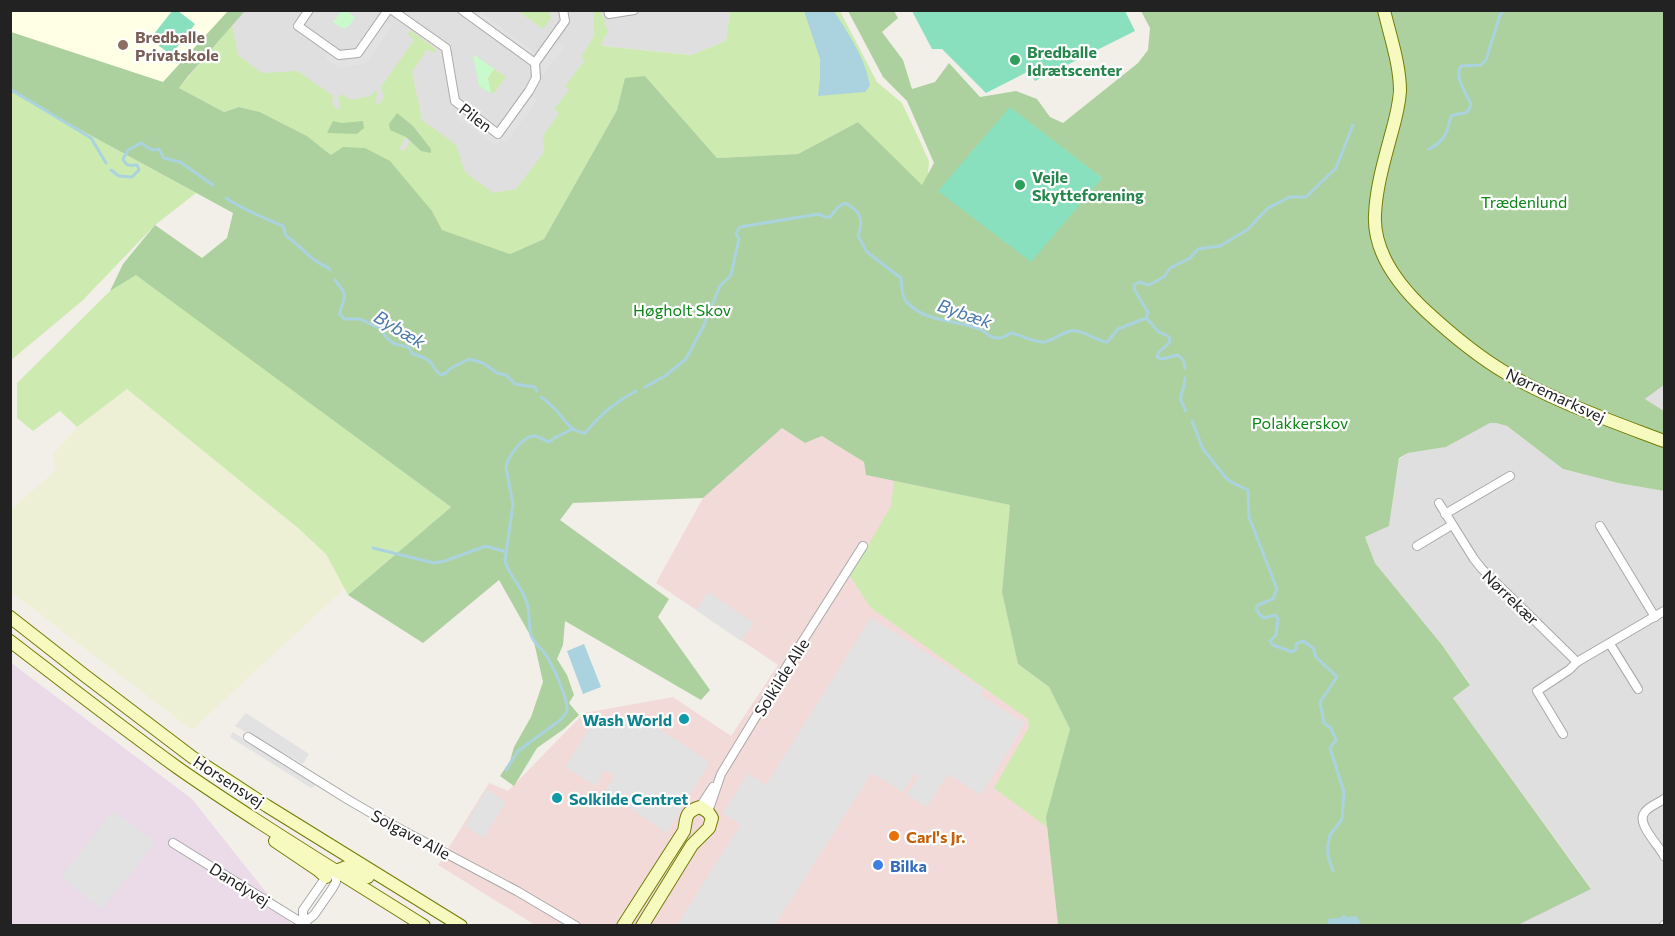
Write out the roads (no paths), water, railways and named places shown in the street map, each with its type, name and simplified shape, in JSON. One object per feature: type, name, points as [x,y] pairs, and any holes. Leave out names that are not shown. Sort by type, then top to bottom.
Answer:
[{"type":"main road","name":"Nørremarksvej","points":[[1384,10],[1400,91],[1376,196],[1375,218],[1376,235],[1391,270],[1417,303],[1458,341],[1505,373],[1568,405],[1665,441]]},
{"type":"main road","name":"Horsensvej","points":[[10,617],[192,757],[460,925]]},
{"type":"main road","name":"Horsensvej","points":[[10,641],[126,731],[331,874],[424,926]]},
{"type":"main road","name":"Solkilde Alle","points":[[622,926],[684,831],[686,816],[690,811],[704,810],[712,818],[710,828],[692,845],[642,926]]},
{"type":"main road","points":[[331,874],[345,854]]},
{"type":"main road","points":[[331,874],[346,867],[358,871],[430,915],[460,925]]},
{"type":"street","points":[[309,10],[298,26],[339,55],[358,52],[390,10]]},
{"type":"street","name":"Pilen","points":[[390,10],[446,48],[455,101],[498,134],[529,92],[536,78],[535,63]]},
{"type":"street","points":[[462,10],[472,13],[535,63],[565,21],[563,10]]},
{"type":"street","points":[[608,10],[609,14],[634,10]]},
{"type":"street","points":[[1445,514],[1510,476]]},
{"type":"street","name":"Nørrekær","points":[[1439,503],[1482,569],[1577,663]]},
{"type":"street","points":[[1417,546],[1452,525]]},
{"type":"street","points":[[1600,526],[1655,617]]},
{"type":"street","name":"Solkilde Alle","points":[[704,810],[719,779],[780,677],[863,546]]},
{"type":"street","points":[[1563,734],[1537,691],[1577,663],[1665,611]]},
{"type":"street","points":[[1610,644],[1638,689]]},
{"type":"street","name":"Solgave Alle","points":[[248,737],[383,820],[518,891],[576,926]]},
{"type":"street","points":[[1665,799],[1644,812],[1641,819],[1642,825],[1665,856]]},
{"type":"street","name":"Dandyvej","points":[[173,843],[304,925]]},
{"type":"street","points":[[304,925],[314,915],[336,882],[331,874]]},
{"type":"water","points":[[804,11],[834,11],[865,66],[870,86],[865,92],[818,96],[820,59]]},
{"type":"water","points":[[584,644],[601,687],[583,694],[567,651]]},
{"type":"water","points":[[1357,916],[1361,925],[1328,925],[1328,919]]},
{"type":"waterway","name":"Bybæk","points":[[1429,149],[1439,143],[1444,136],[1451,116],[1468,111],[1471,104],[1462,85],[1459,70],[1461,66],[1481,65],[1486,60],[1500,15],[1504,10]]},
{"type":"waterway","name":"Bybæk","points":[[10,89],[91,138],[106,163]]},
{"type":"waterway","name":"Bybæk","points":[[645,387],[665,376],[686,359],[703,327],[720,286],[731,275],[739,239],[736,233],[740,227],[819,214],[830,217],[838,207],[845,203],[855,209],[860,216],[861,225],[858,236],[867,252],[901,278],[904,299],[922,313],[970,326],[996,338],[1012,333],[1044,342],[1072,331],[1107,342],[1118,329],[1146,318],[1148,312],[1135,291],[1134,285],[1139,282],[1149,285],[1164,277],[1170,268],[1190,258],[1198,249],[1220,246],[1247,230],[1268,208],[1290,197],[1306,197],[1336,168],[1353,125]]},
{"type":"waterway","name":"Bybæk","points":[[111,170],[119,176],[132,177],[139,170],[137,165],[128,165],[123,159],[128,150],[141,143],[152,150],[159,149],[164,158],[180,162],[213,185]]},
{"type":"waterway","name":"Bybæk","points":[[226,198],[246,210],[283,226],[286,236],[330,270]]},
{"type":"waterway","name":"Bybæk","points":[[335,280],[344,294],[340,315],[345,319],[360,319],[379,328],[395,344],[408,347],[413,354],[431,363],[441,375],[469,359],[483,363],[497,373],[506,375],[515,384],[535,387],[537,391]]},
{"type":"waterway","points":[[1146,318],[1159,332],[1170,339],[1157,357],[1162,359],[1178,355],[1184,361],[1185,368]]},
{"type":"waterway","points":[[1185,378],[1181,400],[1186,411]]},
{"type":"waterway","name":"Bybæk","points":[[541,397],[571,427],[585,433],[608,409],[636,391]]},
{"type":"waterway","points":[[1192,421],[1203,449],[1226,478],[1248,490],[1249,517],[1277,589],[1273,599],[1256,608],[1264,618],[1275,615],[1278,619],[1276,635],[1270,641],[1273,645],[1292,652],[1296,649],[1296,644],[1303,641],[1313,648],[1316,657],[1337,677],[1320,702],[1324,723],[1331,728],[1336,740],[1330,748],[1344,792],[1342,819],[1330,835],[1328,845],[1328,856],[1333,871]]},
{"type":"waterway","points":[[506,770],[518,751],[559,721],[567,710],[555,673],[545,654],[532,638],[527,602],[505,561],[513,504],[506,467],[513,453],[526,439],[535,436],[549,442],[573,429]]},
{"type":"waterway","points":[[373,548],[434,563],[486,546],[506,552]]},
{"type":"waterway","points":[[1340,926],[1344,916]]},
{"type":"place","name":"Bredballe Privatskole","points":[[123,45]]},
{"type":"place","name":"Bredballe Idrætscenter","points":[[1015,60]]},
{"type":"place","name":"Vejle Skytteforening","points":[[1020,185]]},
{"type":"place","name":"Wash World","points":[[684,719]]},
{"type":"place","name":"Solkilde Centret","points":[[557,798]]},
{"type":"place","name":"Carl's Jr.","points":[[894,836]]},
{"type":"place","name":"Bilka","points":[[878,865]]},
{"type":"park label","name":"Trædenlund","points":[[1524,201]]},
{"type":"park label","name":"Høgholt Skov","points":[[682,309]]},
{"type":"park label","name":"Polakkerskov","points":[[1300,422]]}]
